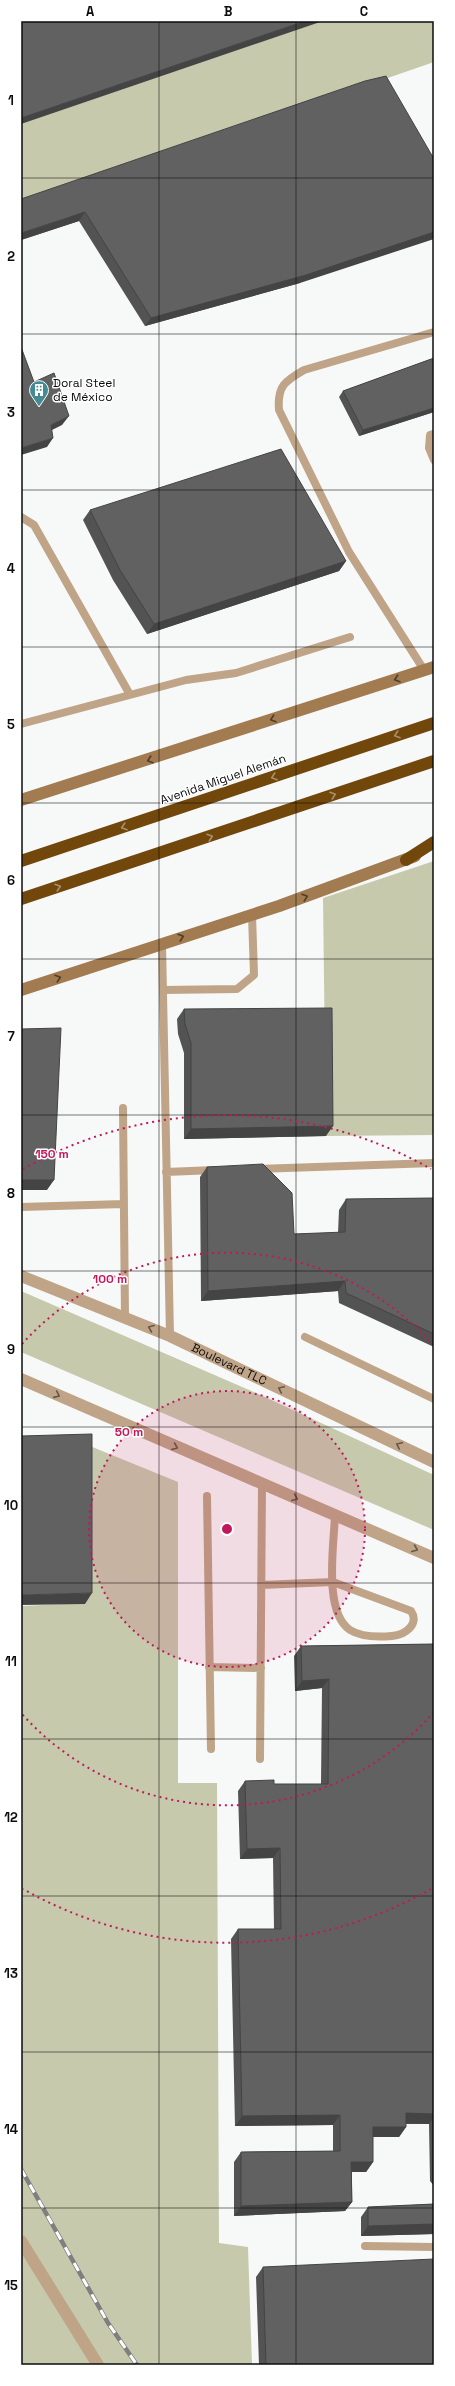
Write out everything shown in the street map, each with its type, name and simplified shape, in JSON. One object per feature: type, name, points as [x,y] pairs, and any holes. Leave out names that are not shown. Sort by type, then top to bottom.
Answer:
[{"type":"highway","name":"Avenida Miguel Alemán","points":[[21,861],[434,723]]},
{"type":"highway","points":[[21,899],[434,761]]},
{"type":"highway","points":[[406,860],[434,842]]},
{"type":"street","points":[[21,800],[429,668]]},
{"type":"street","points":[[21,990],[252,915],[406,860],[434,848]]},
{"type":"street","name":"Boulevard TLC","points":[[21,1276],[170,1336],[434,1462]]},
{"type":"street","points":[[21,1379],[434,1558]]},
{"type":"street","points":[[21,2241],[98,2365]]},
{"type":"lane","points":[[429,668],[349,552],[279,410],[278,398],[285,381],[304,370],[434,332]]},
{"type":"lane","points":[[434,434],[430,435],[428,448],[434,460]]},
{"type":"lane","points":[[21,518],[34,526],[129,693]]},
{"type":"lane","points":[[21,724],[129,693],[186,680],[236,673],[350,637]]},
{"type":"lane","points":[[163,990],[237,989],[254,975],[252,915]]},
{"type":"lane","points":[[162,944],[170,1336]]},
{"type":"lane","points":[[123,1108],[125,1318]]},
{"type":"lane","points":[[244,1169],[434,1163]]},
{"type":"lane","points":[[166,1172],[220,1170]]},
{"type":"lane","points":[[21,1206],[124,1204]]},
{"type":"lane","points":[[305,1337],[434,1399]]},
{"type":"lane","points":[[260,1759],[262,1484]]},
{"type":"lane","points":[[207,1496],[211,1749]]},
{"type":"lane","points":[[261,1585],[333,1582],[406,1608],[414,1614],[412,1626],[406,1633],[386,1636],[362,1634],[350,1630],[336,1609],[332,1596],[333,1582],[335,1516]]},
{"type":"lane","points":[[209,1667],[261,1668]]},
{"type":"lane","points":[[365,2246],[434,2247]]},
{"type":"green space","points":[[21,21],[434,21],[434,62],[21,205]]},
{"type":"green space","points":[[434,861],[434,1135],[326,1136],[323,898]]},
{"type":"green space","points":[[21,1291],[256,1393],[434,1475],[434,1530],[21,1352]]},
{"type":"green space","points":[[85,1444],[178,1482],[178,1783],[217,1783],[219,2243],[248,2247],[252,2365],[21,2365],[21,1606],[85,1603]]},
{"type":"building","points":[[21,21],[305,21],[21,118]]},
{"type":"building","points":[[386,76],[434,159],[434,232],[306,275],[151,318],[85,212],[21,233],[21,199],[365,81]]},
{"type":"building","name":"Doral Steel de México","points":[[21,347],[34,382],[54,373],[69,416],[51,425],[53,438],[21,448]]},
{"type":"building","points":[[434,358],[434,408],[363,430],[343,391]]},
{"type":"building","points":[[281,449],[346,561],[154,624],[120,570],[90,510]]},
{"type":"building","points":[[332,1008],[333,1126],[191,1129],[191,1043],[185,1024],[184,1009]]},
{"type":"building","points":[[61,1028],[54,1180],[21,1180],[21,1029]]},
{"type":"building","points":[[263,1164],[292,1193],[294,1234],[345,1232],[346,1199],[434,1198],[434,1334],[346,1293],[345,1281],[208,1291],[207,1167]]},
{"type":"building","points":[[92,1434],[92,1593],[21,1595],[21,1436]]},
{"type":"building","points":[[434,1644],[434,2114],[406,2113],[406,2127],[373,2127],[373,2162],[351,2162],[352,2202],[241,2206],[241,2152],[340,2151],[340,2115],[242,2116],[238,1929],[281,1929],[280,1848],[247,1849],[245,1781],[274,1780],[274,1784],[328,1784],[329,1679],[302,1681],[301,1646]]},
{"type":"building","points":[[434,2204],[434,2224],[368,2226],[368,2207]]},
{"type":"building","points":[[434,2259],[434,2365],[266,2365],[263,2267]]},
{"type":"railway","points":[[21,2169],[108,2323],[137,2365]]},
{"type":"place","name":"Doral Steel de México","points":[[39,407]]}]
